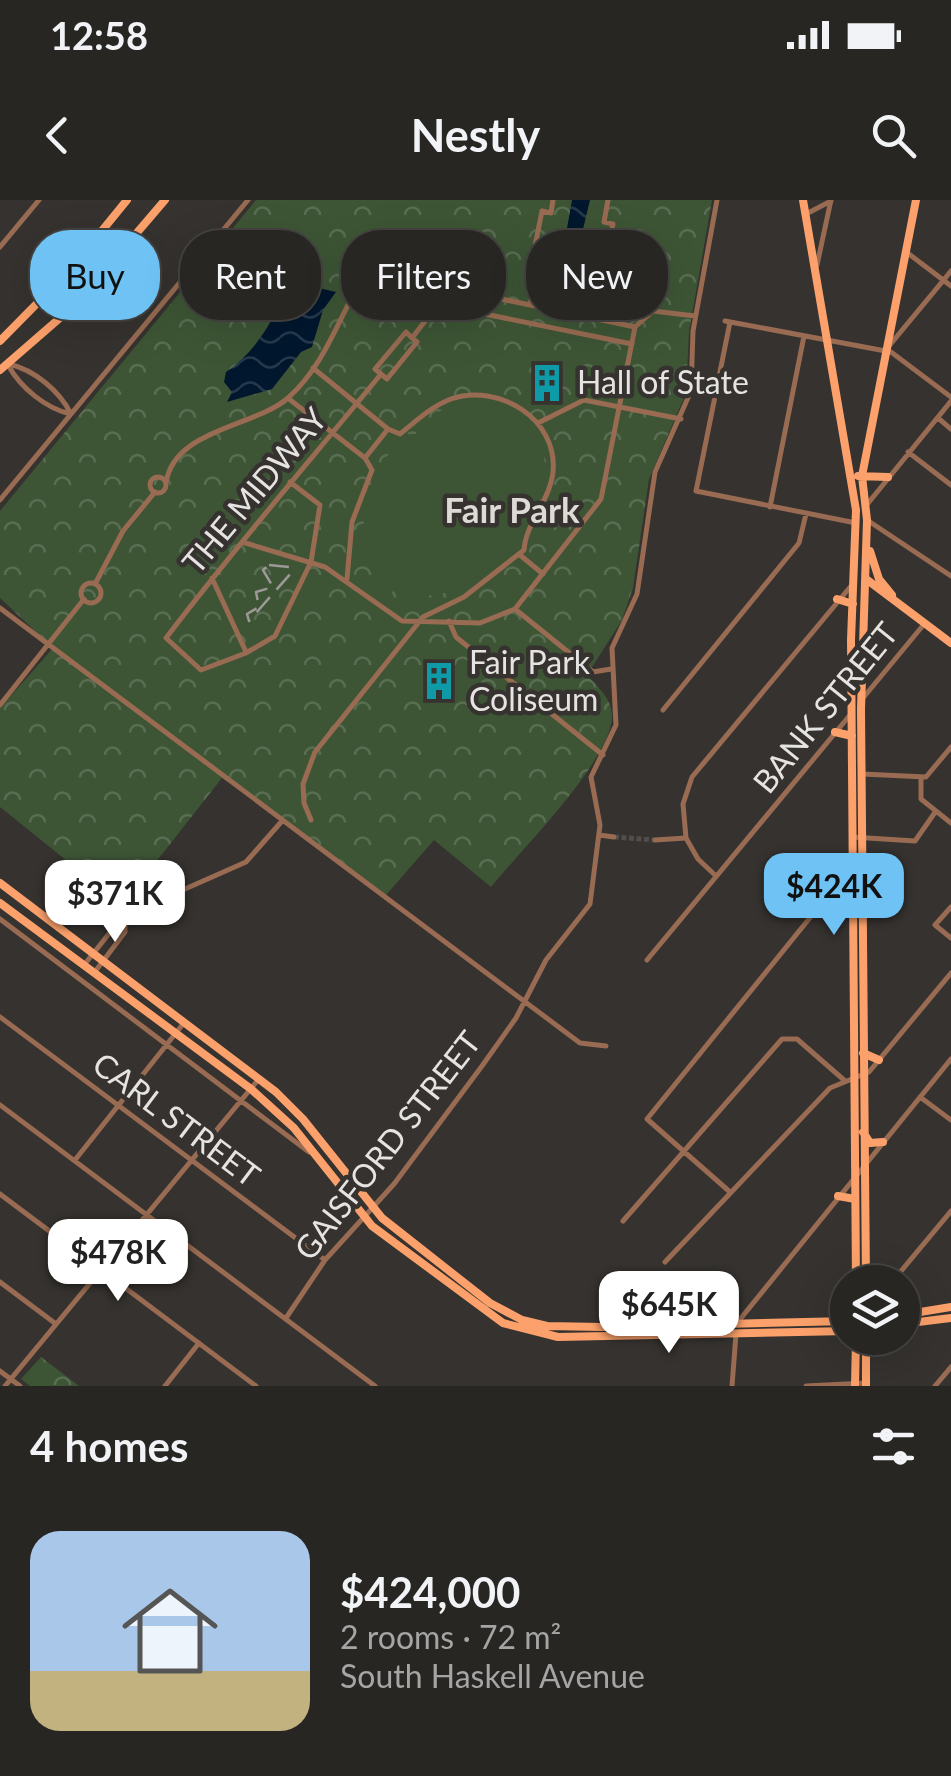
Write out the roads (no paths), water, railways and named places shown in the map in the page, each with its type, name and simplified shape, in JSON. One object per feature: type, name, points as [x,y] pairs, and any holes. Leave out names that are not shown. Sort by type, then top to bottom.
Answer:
[{"type":"main road","points":[[103,230],[127,200]]},
{"type":"main road","points":[[140,230],[165,200]]},
{"type":"main road","points":[[803,200],[856,523],[852,736],[863,876],[863,1054],[853,1078],[863,1132],[866,1265]]},
{"type":"main road","points":[[856,1265],[852,876],[862,774],[867,520],[862,476],[916,200]]},
{"type":"main road","points":[[0,341],[30,311]]},
{"type":"main road","points":[[3,364],[53,320]]},
{"type":"main road","points":[[850,476],[888,477]]},
{"type":"main road","points":[[867,538],[878,580],[906,609]]},
{"type":"main road","points":[[855,552],[866,579],[884,596],[950,640]]},
{"type":"main road","points":[[854,584],[878,580]]},
{"type":"main road","points":[[864,606],[873,596],[884,596]]},
{"type":"main road","points":[[837,599],[853,604]]},
{"type":"main road","points":[[862,675],[876,683]]},
{"type":"main road","points":[[834,732],[852,736]]},
{"type":"main road","points":[[0,883],[259,1078],[303,1119],[371,1207],[490,1302],[522,1320],[559,1332],[602,1327],[830,1321]]},
{"type":"main road","points":[[0,903],[251,1088],[294,1128],[362,1216],[482,1310],[517,1328],[601,1338],[830,1332]]},
{"type":"main road","points":[[863,1054],[879,1060]]},
{"type":"main road","points":[[863,1132],[870,1142],[883,1142]]},
{"type":"main road","points":[[838,1196],[854,1200]]},
{"type":"main road","points":[[920,1311],[951,1307]]},
{"type":"main road","points":[[920,1322],[951,1318]]},
{"type":"main road","points":[[858,1355],[861,1384]]},
{"type":"main road","points":[[861,1384],[864,1355]]},
{"type":"street","points":[[0,247],[39,200]]},
{"type":"street","points":[[0,500],[248,200]]},
{"type":"street","points":[[538,230],[542,211],[551,213],[554,200]]},
{"type":"street","points":[[608,200],[604,222],[613,224],[612,230]]},
{"type":"street","points":[[515,608],[593,672],[611,668],[612,648],[633,610],[642,574],[652,482],[681,419],[693,378],[695,316],[718,200]]},
{"type":"street","points":[[806,214],[832,200]]},
{"type":"street","points":[[815,271],[832,200]]},
{"type":"street","points":[[906,250],[951,286]]},
{"type":"street","points":[[885,352],[951,271]]},
{"type":"street","points":[[241,542],[310,562],[347,579],[402,621],[489,621],[515,608],[601,499],[635,327],[643,315],[653,311],[695,316]]},
{"type":"street","points":[[506,318],[632,344]]},
{"type":"street","points":[[158,476],[167,474],[208,436],[278,406],[313,368],[342,320]]},
{"type":"street","name":"THE MIDWAY","points":[[412,338],[426,320]]},
{"type":"street","points":[[601,320],[635,327]]},
{"type":"street","points":[[856,523],[696,492],[727,322],[895,353],[951,400],[865,506]]},
{"type":"street","name":"THE MIDWAY","points":[[406,332],[412,338],[418,342],[387,379],[375,370],[406,332]]},
{"type":"street","points":[[770,507],[804,336]]},
{"type":"street","points":[[3,364],[26,368],[64,400],[70,414]]},
{"type":"street","points":[[3,364],[55,411],[70,414]]},
{"type":"street","points":[[313,368],[388,429],[400,434],[448,400],[472,395],[506,400],[538,423],[552,452],[553,473],[544,502],[524,535],[520,555]]},
{"type":"street","name":"THE MIDWAY","points":[[246,654],[205,671],[166,638],[381,374]]},
{"type":"street","points":[[290,400],[365,458],[372,470],[352,522],[347,579]]},
{"type":"street","points":[[538,423],[584,400],[681,419]]},
{"type":"street","points":[[938,418],[951,429]]},
{"type":"street","points":[[365,458],[388,429]]},
{"type":"street","points":[[908,452],[951,485]]},
{"type":"street","points":[[152,490],[163,491],[167,474]]},
{"type":"street","points":[[158,476],[166,483]]},
{"type":"street","points":[[84,599],[92,603],[100,598],[96,584],[158,476]]},
{"type":"street","points":[[212,578],[246,654],[275,636],[310,562],[320,505],[290,482]]},
{"type":"street","points":[[663,710],[799,543],[806,514]]},
{"type":"street","points":[[867,520],[951,576]]},
{"type":"street","points":[[520,555],[544,574]]},
{"type":"street","points":[[311,820],[303,794],[310,759],[418,622],[464,597],[501,563],[520,555]]},
{"type":"street","points":[[0,705],[84,599],[84,587],[96,584]]},
{"type":"street","points":[[716,876],[698,859],[686,838],[683,804],[697,771],[837,599],[854,584]]},
{"type":"street","points":[[0,608],[580,1044],[606,1046]]},
{"type":"street","points":[[449,621],[456,637],[603,755]]},
{"type":"street","name":"BANK STREET","points":[[647,960],[925,624]]},
{"type":"street","name":"GAISFORD STREET","points":[[286,1318],[325,1260],[460,1096],[525,1002],[546,960],[590,904],[599,835],[590,786],[614,735],[617,714],[611,668]]},
{"type":"street","points":[[950,824],[920,797],[921,778],[951,748]]},
{"type":"street","points":[[862,774],[921,778]]},
{"type":"street","points":[[858,838],[915,841],[936,811]]},
{"type":"street","points":[[83,965],[116,925],[125,924],[151,904],[246,862],[282,821]]},
{"type":"street","points":[[599,835],[614,837]]},
{"type":"street","points":[[655,840],[686,838]]},
{"type":"street","points":[[730,1192],[646,1118],[818,909],[828,887],[852,876],[863,876]]},
{"type":"street","points":[[406,913],[412,906]]},
{"type":"street","points":[[951,907],[936,926],[951,938]]},
{"type":"street","points":[[0,919],[316,1157]]},
{"type":"street","points":[[94,973],[124,932],[125,924]]},
{"type":"street","points":[[665,1262],[833,1085],[853,1078],[879,1060],[951,973]]},
{"type":"street","name":"CARL STREET","points":[[0,1016],[325,1260]]},
{"type":"street","points":[[74,1160],[185,1021]]},
{"type":"street","points":[[624,1221],[786,1037],[797,1039],[853,1078]]},
{"type":"street","points":[[732,1386],[736,1323],[951,1059]]},
{"type":"street","points":[[5,1386],[259,1078]]},
{"type":"street","points":[[920,1097],[951,1120]]},
{"type":"street","points":[[0,1105],[375,1386]]},
{"type":"street","points":[[0,1194],[256,1386]]},
{"type":"street","points":[[906,1265],[951,1211]]},
{"type":"street","points":[[0,1282],[56,1324]]},
{"type":"street","points":[[164,1386],[200,1344]]},
{"type":"street","points":[[935,1386],[951,1367]]},
{"type":"street","points":[[0,1371],[20,1386]]},
{"type":"street","points":[[806,1386],[861,1384]]},
{"type":"water","points":[[572,200],[590,200],[583,230],[567,230]]},
{"type":"water","points":[[321,288],[336,292],[321,317]]},
{"type":"water","points":[[271,320],[320,320],[312,347],[301,352],[272,389],[227,402],[232,392],[224,382],[226,372],[256,344]]},
{"type":"tunnel","points":[[614,837],[655,840]]},
{"type":"railway","points":[[269,565],[290,567],[292,572],[249,621],[247,614],[259,607],[256,592],[273,587],[263,570],[269,565]]},
{"type":"place","name":"Hall of State","points":[[547,383]]},
{"type":"place","name":"Fair Park Coliseum","points":[[439,681]]},
{"type":"district","name":"Fair Park","points":[[512,511]]}]
